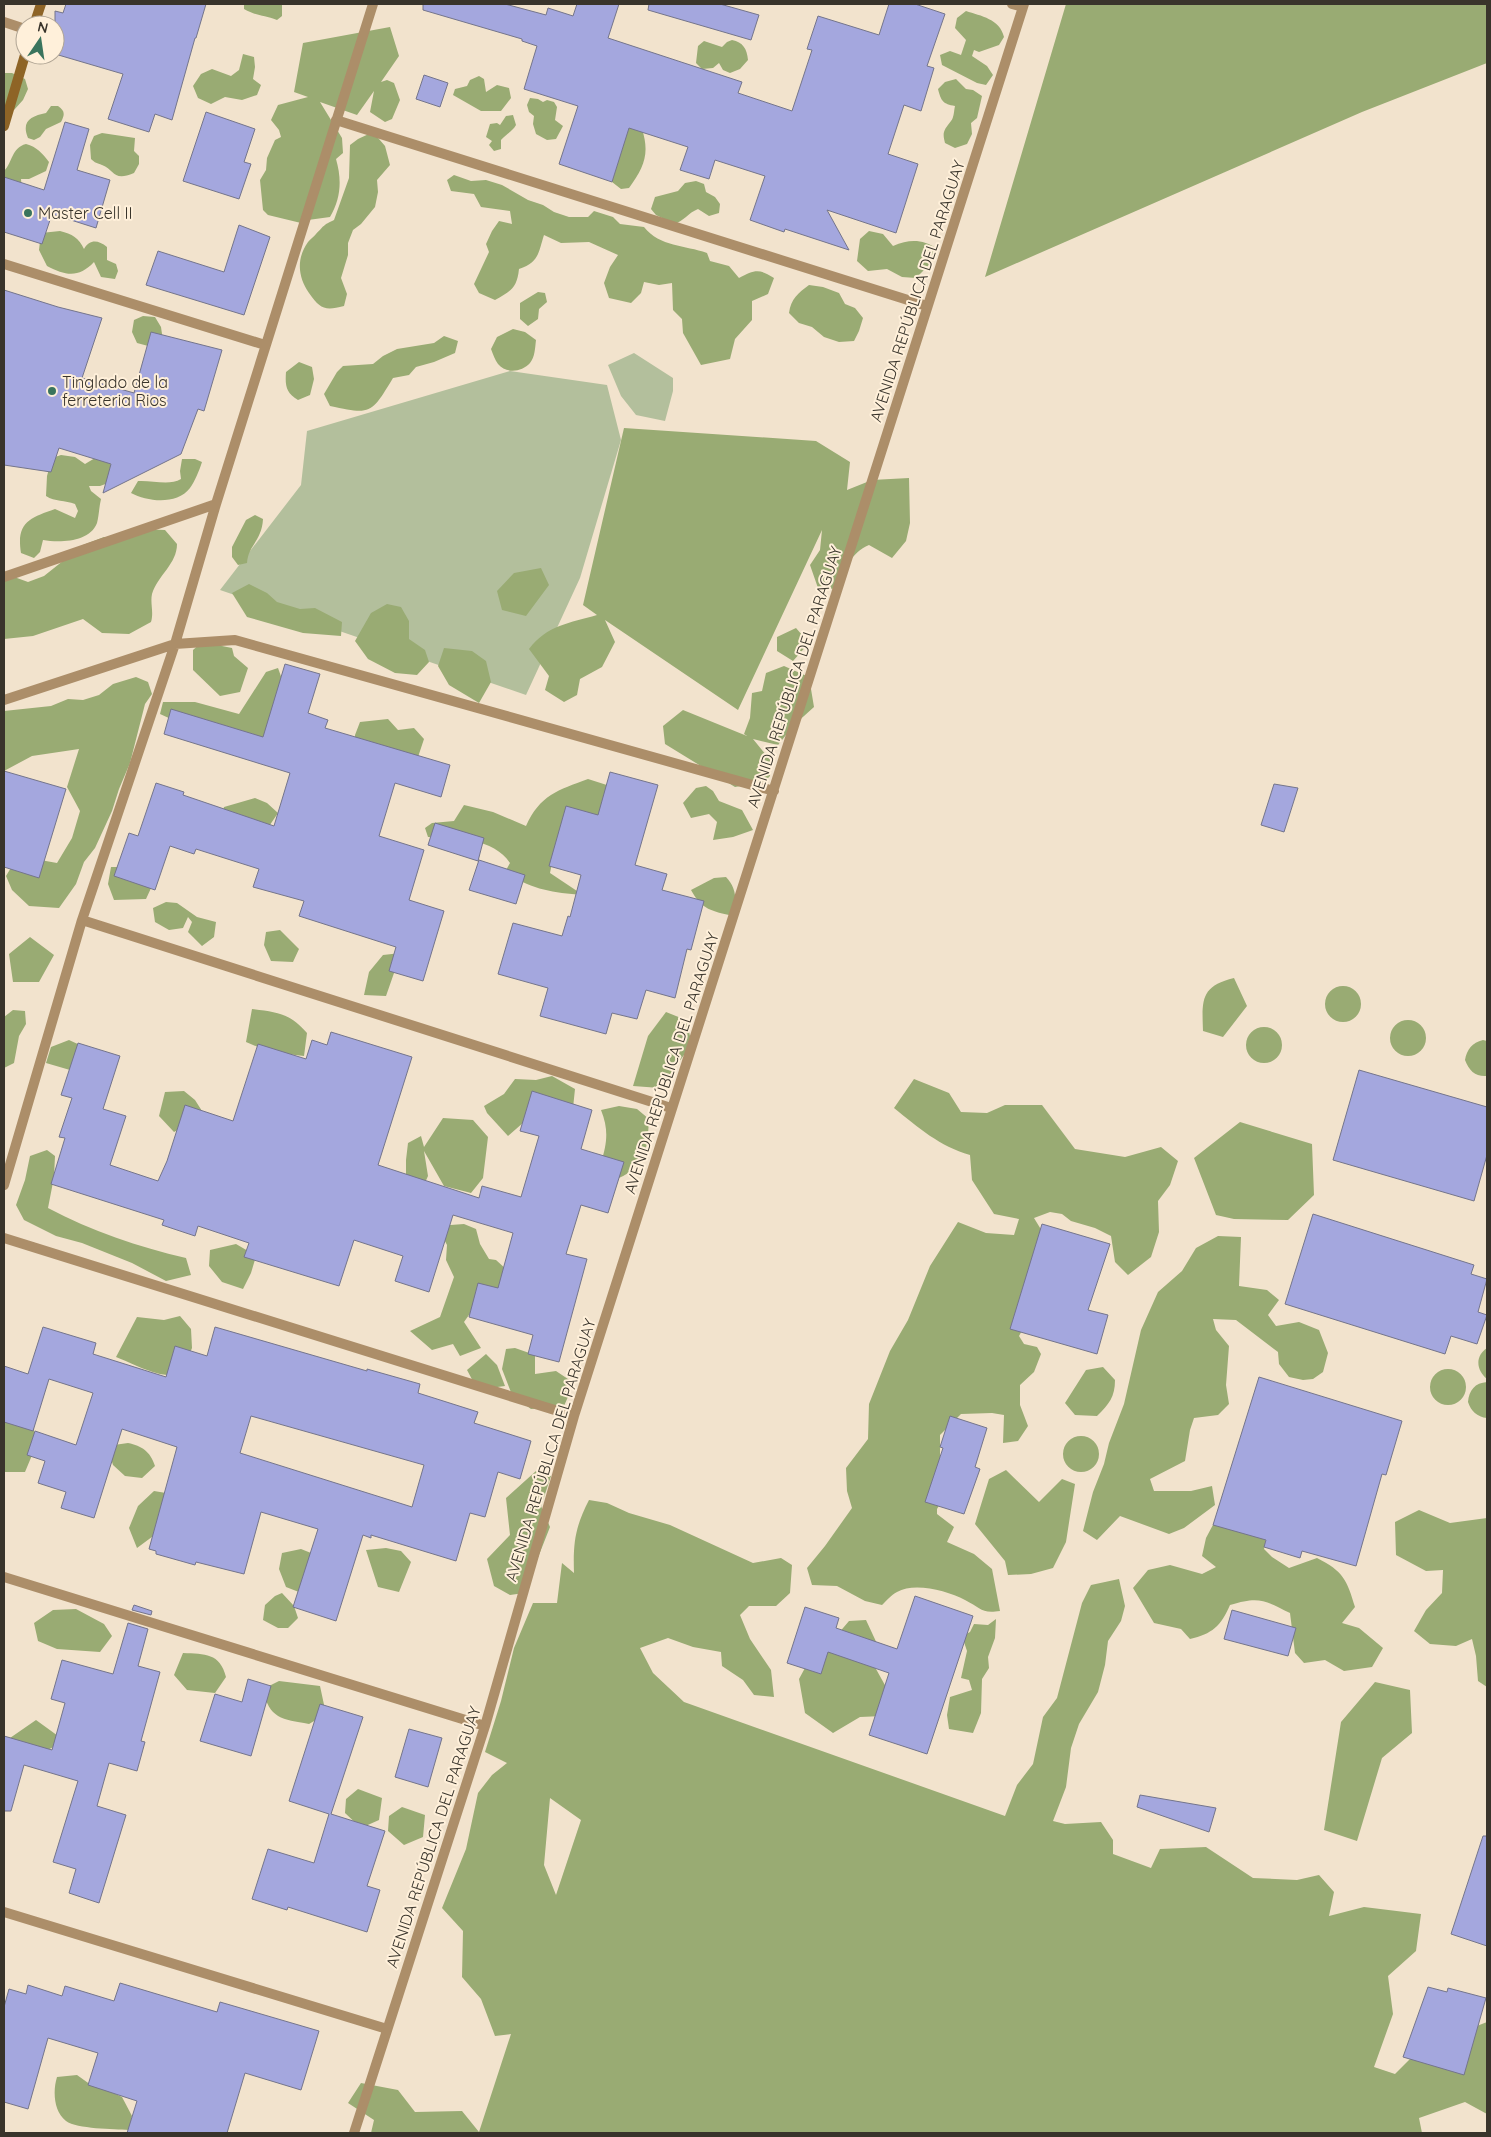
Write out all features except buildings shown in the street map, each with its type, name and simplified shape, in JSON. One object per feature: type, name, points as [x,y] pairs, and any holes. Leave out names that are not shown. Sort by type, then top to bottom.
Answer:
[{"type":"street","points":[[4,1186],[82,920],[175,644],[265,345],[373,4]]},
{"type":"street","points":[[1012,4],[1024,6]]},
{"type":"street","name":"AVENIDA REPÚBLICA DEL PARAGUAY","points":[[354,2133],[485,1726],[574,1416],[671,1108],[1024,6]]},
{"type":"street","points":[[4,126],[22,65]]},
{"type":"street","points":[[336,120],[927,306]]},
{"type":"street","points":[[4,264],[265,345]]},
{"type":"street","points":[[4,577],[216,504]]},
{"type":"street","points":[[4,700],[175,644],[235,640],[774,791]]},
{"type":"street","points":[[82,920],[671,1108]]},
{"type":"street","points":[[4,1238],[574,1416]]},
{"type":"street","points":[[4,1577],[485,1726]]},
{"type":"street","points":[[4,1912],[387,2029]]},
{"type":"green space","points":[[244,4],[282,4],[282,16],[277,20],[256,14],[244,9]]},
{"type":"green space","points":[[1066,4],[1487,4],[1487,63],[1362,112],[985,277]]},
{"type":"green space","points":[[966,11],[994,22],[1002,31],[1004,37],[999,45],[979,52],[974,50],[972,56],[987,66],[993,75],[986,85],[977,83],[942,65],[940,55],[950,51],[961,55],[966,40],[955,28],[957,18]]},
{"type":"green space","points":[[390,27],[399,56],[381,82],[387,80],[394,83],[400,100],[392,119],[385,122],[370,112],[374,91],[357,115],[320,102],[342,138],[343,153],[336,159],[340,182],[338,196],[330,217],[308,220],[301,223],[268,215],[263,210],[260,180],[266,170],[267,158],[275,140],[281,137],[279,130],[271,120],[278,105],[308,97],[294,92],[303,43]]},
{"type":"green space","points":[[732,40],[742,44],[747,53],[748,60],[740,69],[730,73],[723,70],[719,63],[713,68],[702,69],[696,63],[698,46],[704,41],[722,47]]},
{"type":"green space","points":[[243,54],[254,57],[253,79],[261,85],[257,95],[242,100],[225,97],[211,104],[198,98],[193,86],[201,74],[212,69],[231,76],[239,70]]},
{"type":"green space","points":[[4,73],[12,73],[25,79],[28,89],[23,100],[14,110],[4,108]]},
{"type":"green space","points":[[479,76],[484,79],[486,92],[497,85],[509,88],[511,98],[501,111],[481,111],[453,95],[455,89],[467,86],[470,80]]},
{"type":"green space","points":[[956,79],[966,89],[973,90],[982,96],[977,118],[971,123],[972,134],[967,144],[955,148],[945,143],[944,134],[945,129],[953,118],[955,106],[943,101],[938,89],[945,82]]},
{"type":"green space","points":[[530,98],[543,102],[547,100],[554,102],[557,107],[555,120],[563,126],[556,139],[547,140],[536,134],[533,124],[534,116],[529,112],[527,105]]},
{"type":"green space","points":[[51,106],[58,106],[62,109],[64,115],[61,122],[46,129],[40,137],[34,140],[28,138],[26,127],[29,120],[46,113]]},
{"type":"green space","points":[[513,115],[516,125],[501,140],[501,149],[494,151],[489,145],[492,141],[486,137],[490,124],[497,123],[500,125],[506,116]]},
{"type":"green space","points":[[629,124],[642,129],[645,153],[642,167],[629,188],[621,189],[612,182]]},
{"type":"green space","points":[[373,132],[385,146],[390,165],[377,180],[378,192],[375,207],[361,224],[353,230],[348,243],[348,255],[341,278],[347,294],[344,306],[327,308],[320,305],[305,287],[300,261],[304,248],[309,241],[324,226],[334,220],[349,178],[350,145]]},
{"type":"green space","points":[[102,133],[135,138],[134,151],[139,156],[139,164],[134,173],[118,176],[91,159],[90,145],[94,136]]},
{"type":"green space","points":[[26,144],[39,151],[49,162],[46,171],[29,179],[21,179],[22,191],[4,210],[4,171],[15,152]]},
{"type":"green space","points":[[454,175],[471,181],[486,180],[502,185],[528,200],[569,217],[588,217],[594,211],[613,217],[620,224],[644,227],[650,234],[665,242],[707,253],[710,261],[729,266],[739,278],[749,273],[760,271],[774,278],[768,294],[752,301],[752,320],[735,339],[730,359],[701,365],[683,333],[682,319],[673,310],[672,283],[659,285],[644,282],[641,293],[631,303],[609,298],[604,283],[610,267],[618,255],[589,242],[561,243],[544,235],[539,252],[534,260],[519,269],[515,285],[495,300],[479,293],[474,284],[489,252],[486,244],[492,231],[499,221],[512,224],[510,211],[481,207],[474,194],[451,191],[447,180]]},
{"type":"green space","points":[[696,181],[704,184],[706,192],[715,197],[720,204],[719,213],[709,216],[698,209],[674,224],[656,215],[651,209],[655,197],[678,191],[685,183]]},
{"type":"green space","points":[[60,231],[75,237],[84,249],[92,242],[100,243],[107,247],[107,260],[116,264],[118,271],[115,279],[101,277],[94,262],[83,271],[72,274],[60,272],[47,266],[39,250],[41,233]]},
{"type":"green space","points":[[869,231],[883,234],[893,246],[916,241],[927,243],[938,249],[933,261],[916,278],[902,277],[887,269],[868,271],[857,261],[860,239]]},
{"type":"green space","points":[[809,285],[823,287],[839,293],[845,304],[855,308],[863,318],[854,341],[839,342],[824,337],[812,327],[799,323],[789,313],[791,304],[796,297]]},
{"type":"green space","points":[[538,292],[545,293],[547,302],[539,309],[538,319],[528,326],[520,319],[520,303]]},
{"type":"green space","points":[[143,316],[155,317],[161,327],[163,341],[152,347],[137,343],[132,332],[134,320]]},
{"type":"green space","points":[[513,329],[525,332],[536,340],[532,361],[527,366],[514,371],[501,367],[491,349],[497,337]]},
{"type":"green space","points":[[444,336],[458,341],[455,353],[416,367],[409,375],[393,378],[380,399],[369,409],[363,411],[330,406],[324,394],[337,372],[343,366],[373,364],[397,349],[434,343]]},
{"type":"green space","points":[[634,353],[673,378],[673,391],[665,421],[636,415],[621,396],[608,365]]},
{"type":"green space","points":[[299,362],[312,367],[314,379],[310,395],[298,400],[289,392],[286,385],[286,372]]},
{"type":"green space","points":[[510,371],[607,385],[621,440],[580,578],[526,695],[220,590],[301,485],[307,431]]},
{"type":"green space","points":[[624,428],[816,441],[850,462],[847,490],[872,480],[909,478],[910,523],[906,541],[892,558],[869,545],[857,552],[848,563],[837,589],[818,588],[810,565],[820,550],[822,530],[738,710],[605,620],[615,642],[602,667],[580,679],[577,695],[564,702],[545,690],[549,676],[529,649],[551,630],[597,615],[583,605]]},
{"type":"green space","points":[[61,455],[75,457],[85,464],[100,455],[108,460],[114,471],[111,482],[100,486],[89,486],[91,491],[101,499],[97,523],[93,529],[88,534],[74,540],[43,540],[40,552],[34,558],[21,553],[21,534],[27,523],[38,515],[55,509],[75,518],[78,511],[75,504],[46,496],[47,476],[52,458]]},
{"type":"green space","points":[[182,459],[195,459],[202,462],[190,488],[178,497],[154,500],[131,493],[138,481],[171,482],[181,479]]},
{"type":"green space","points":[[255,515],[263,519],[260,533],[250,552],[247,563],[238,565],[232,557],[232,547],[246,520]]},
{"type":"green space","points":[[139,529],[165,530],[177,544],[171,564],[158,581],[152,594],[151,622],[129,634],[102,633],[83,619],[33,636],[4,639],[4,575],[6,574],[28,582],[44,576],[83,545],[104,537],[122,537]]},
{"type":"green space","points":[[541,568],[549,585],[526,616],[502,610],[497,591],[514,573]]},
{"type":"green space","points":[[249,584],[267,593],[277,602],[300,609],[315,608],[342,622],[341,636],[303,633],[247,617],[232,593]]},
{"type":"green space","points":[[387,604],[401,607],[409,621],[409,639],[425,650],[429,662],[417,675],[395,673],[368,659],[355,641],[371,613]]},
{"type":"green space","points":[[796,628],[809,643],[793,661],[777,651],[777,637]]},
{"type":"green space","points":[[202,642],[232,648],[234,656],[248,668],[240,692],[220,696],[193,670],[193,650]]},
{"type":"green space","points":[[444,648],[472,651],[486,661],[491,682],[479,703],[449,685],[438,666]]},
{"type":"green space","points":[[784,666],[809,677],[814,707],[794,725],[778,745],[753,739],[771,761],[770,776],[764,782],[735,787],[665,744],[663,726],[683,710],[747,736],[744,734],[750,718],[752,693],[762,691],[766,673]]},
{"type":"green space","points":[[278,668],[283,682],[278,711],[259,744],[195,730],[160,714],[163,702],[195,702],[239,714],[266,672]]},
{"type":"green space","points":[[136,677],[148,682],[152,694],[145,704],[130,763],[112,811],[95,848],[84,862],[76,884],[59,908],[29,906],[12,890],[6,876],[18,856],[57,863],[72,838],[80,811],[67,787],[79,749],[32,756],[4,771],[4,711],[51,706],[68,699],[83,700],[99,695],[113,684]]},
{"type":"green space","points":[[388,719],[398,730],[414,728],[424,739],[416,763],[355,745],[355,735],[360,722]]},
{"type":"green space","points":[[588,779],[610,786],[605,817],[553,858],[550,873],[583,895],[552,891],[524,883],[505,872],[510,863],[494,849],[484,844],[462,839],[428,837],[425,828],[432,823],[454,821],[464,805],[493,812],[526,826],[537,807],[544,800],[559,791]]},
{"type":"green space","points":[[706,786],[713,791],[719,801],[742,810],[753,830],[733,837],[713,840],[717,822],[709,814],[691,818],[683,803],[696,788]]},
{"type":"green space","points":[[255,798],[267,803],[278,813],[259,841],[219,825],[224,807]]},
{"type":"green space","points":[[111,867],[132,867],[152,886],[146,899],[114,900],[108,884]]},
{"type":"green space","points":[[726,877],[730,881],[735,896],[733,916],[708,909],[699,902],[691,890],[714,878]]},
{"type":"green space","points":[[166,902],[177,903],[197,917],[216,922],[214,937],[202,946],[188,932],[192,922],[188,917],[183,928],[169,930],[155,922],[153,908]]},
{"type":"green space","points":[[280,930],[299,949],[293,962],[271,961],[264,945],[266,932]]},
{"type":"green space","points":[[30,937],[54,955],[39,982],[13,982],[9,954]]},
{"type":"green space","points":[[401,953],[386,996],[364,995],[369,972],[383,955]]},
{"type":"green space","points":[[1234,978],[1247,1006],[1223,1037],[1203,1031],[1203,1003],[1205,996],[1215,985]]},
{"type":"green space","points":[[1343,986],[1350,987],[1356,991],[1360,997],[1360,1011],[1356,1017],[1350,1021],[1343,1022],[1336,1021],[1330,1017],[1326,1011],[1325,1004],[1326,997],[1330,991],[1336,987]]},
{"type":"green space","points":[[252,1009],[268,1011],[288,1017],[301,1026],[307,1033],[304,1056],[270,1052],[246,1042]]},
{"type":"green space","points":[[13,1010],[25,1011],[26,1024],[19,1036],[14,1063],[4,1068],[4,1017]]},
{"type":"green space","points":[[666,1012],[686,1020],[692,1044],[660,1088],[633,1086],[648,1036]]},
{"type":"green space","points":[[1408,1020],[1415,1021],[1421,1025],[1425,1031],[1425,1045],[1421,1051],[1415,1055],[1408,1056],[1401,1055],[1395,1051],[1391,1045],[1390,1038],[1391,1031],[1395,1025],[1401,1021]]},
{"type":"green space","points":[[1264,1027],[1271,1028],[1277,1032],[1281,1038],[1281,1052],[1277,1058],[1271,1062],[1264,1063],[1257,1062],[1251,1058],[1247,1052],[1246,1045],[1247,1038],[1251,1032],[1257,1028]]},
{"type":"green space","points":[[69,1040],[82,1046],[70,1070],[46,1063],[51,1047]]},
{"type":"green space","points":[[1483,1040],[1487,1041],[1487,1076],[1473,1072],[1465,1060],[1471,1047]]},
{"type":"green space","points":[[552,1076],[575,1089],[573,1108],[524,1122],[508,1136],[487,1113],[484,1106],[504,1094],[515,1079],[536,1080]]},
{"type":"green space","points":[[914,1079],[949,1093],[961,1112],[987,1113],[1005,1105],[1042,1105],[1075,1149],[1125,1157],[1161,1147],[1178,1161],[1170,1185],[1158,1201],[1159,1232],[1151,1257],[1128,1275],[1115,1262],[1111,1236],[1095,1228],[1071,1221],[1062,1214],[1050,1212],[1034,1218],[1048,1241],[1028,1320],[1019,1336],[1024,1344],[1037,1347],[1041,1354],[1034,1372],[1020,1385],[1020,1405],[1028,1426],[1018,1441],[1003,1443],[1004,1415],[992,1413],[961,1414],[940,1435],[940,1467],[944,1497],[937,1509],[937,1514],[954,1527],[947,1542],[974,1554],[992,1569],[1000,1611],[994,1612],[981,1610],[965,1600],[949,1594],[922,1588],[904,1589],[891,1596],[882,1605],[865,1601],[837,1586],[812,1585],[807,1568],[852,1508],[847,1491],[846,1468],[868,1439],[869,1404],[890,1351],[908,1320],[930,1266],[958,1222],[986,1233],[1014,1235],[1019,1219],[994,1214],[972,1180],[970,1155],[939,1141],[894,1108]]},
{"type":"green space","points":[[184,1091],[195,1100],[202,1111],[191,1123],[174,1132],[159,1116],[165,1092]]},
{"type":"green space","points":[[619,1106],[637,1109],[649,1119],[648,1131],[645,1150],[638,1165],[632,1171],[612,1181],[601,1163],[606,1136],[601,1110]]},
{"type":"green space","points":[[443,1118],[473,1120],[488,1137],[483,1178],[471,1193],[444,1186],[424,1151],[428,1176],[423,1187],[406,1177],[408,1143],[421,1136],[424,1147]]},
{"type":"green space","points":[[1240,1122],[1312,1144],[1314,1195],[1288,1220],[1234,1219],[1216,1215],[1194,1158]]},
{"type":"green space","points":[[47,1150],[55,1156],[54,1177],[48,1208],[116,1238],[186,1258],[191,1275],[166,1281],[132,1263],[82,1243],[56,1236],[24,1220],[16,1205],[25,1180],[30,1156]]},
{"type":"green space","points":[[464,1224],[476,1229],[480,1244],[489,1259],[496,1260],[507,1270],[505,1284],[471,1312],[464,1322],[481,1348],[460,1356],[453,1344],[432,1350],[410,1331],[440,1317],[454,1277],[446,1260],[447,1245],[437,1226]]},
{"type":"green space","points":[[1218,1236],[1241,1237],[1239,1286],[1267,1290],[1279,1300],[1268,1315],[1276,1326],[1299,1322],[1319,1330],[1328,1353],[1323,1372],[1313,1379],[1303,1380],[1289,1377],[1279,1364],[1278,1352],[1236,1320],[1213,1319],[1216,1330],[1229,1346],[1226,1385],[1229,1404],[1218,1415],[1194,1418],[1185,1461],[1150,1479],[1154,1491],[1191,1491],[1212,1486],[1215,1505],[1184,1528],[1169,1534],[1120,1516],[1097,1540],[1083,1531],[1093,1492],[1124,1404],[1141,1330],[1158,1292],[1182,1271],[1196,1248]]},
{"type":"green space","points":[[236,1244],[248,1251],[257,1253],[251,1273],[243,1289],[222,1282],[209,1266],[210,1250]]},
{"type":"green space","points":[[180,1316],[191,1329],[192,1348],[182,1373],[166,1375],[157,1373],[116,1357],[137,1317],[164,1320]]},
{"type":"green space","points":[[515,1348],[535,1355],[535,1374],[556,1371],[574,1383],[564,1406],[531,1409],[512,1395],[502,1369],[506,1349]]},
{"type":"green space","points":[[1487,1348],[1487,1379],[1483,1375],[1478,1363],[1480,1355]]},
{"type":"green space","points":[[486,1354],[497,1365],[505,1386],[490,1388],[475,1385],[467,1370]]},
{"type":"green space","points":[[1103,1367],[1115,1380],[1114,1391],[1110,1400],[1097,1416],[1075,1415],[1065,1403],[1086,1370]]},
{"type":"green space","points":[[1448,1369],[1455,1370],[1461,1374],[1465,1380],[1465,1394],[1461,1400],[1455,1404],[1448,1405],[1441,1404],[1435,1400],[1431,1394],[1430,1387],[1431,1380],[1435,1374],[1441,1370]]},
{"type":"green space","points":[[1487,1382],[1487,1418],[1475,1413],[1468,1402],[1473,1388]]},
{"type":"green space","points":[[23,1416],[34,1428],[35,1448],[25,1472],[4,1472],[4,1419]]},
{"type":"green space","points":[[1081,1436],[1094,1441],[1099,1454],[1094,1467],[1081,1472],[1068,1467],[1063,1454],[1068,1441]]},
{"type":"green space","points":[[128,1443],[145,1450],[151,1456],[155,1466],[142,1478],[125,1476],[113,1465],[107,1446]]},
{"type":"green space","points":[[1006,1470],[1039,1502],[1062,1479],[1075,1484],[1066,1542],[1053,1568],[1031,1574],[1008,1575],[1005,1561],[975,1524],[989,1479]]},
{"type":"green space","points":[[536,1471],[551,1476],[541,1506],[550,1527],[524,1593],[510,1595],[494,1586],[487,1559],[510,1535],[506,1498]]},
{"type":"green space","points":[[154,1491],[166,1493],[164,1528],[137,1548],[129,1528],[138,1506]]},
{"type":"green space","points":[[589,1500],[607,1503],[629,1513],[670,1525],[753,1563],[781,1558],[792,1565],[790,1593],[776,1606],[749,1606],[740,1615],[750,1639],[771,1670],[774,1697],[754,1695],[743,1680],[722,1666],[721,1652],[693,1647],[668,1638],[640,1648],[653,1673],[684,1702],[1005,1816],[1017,1785],[1033,1764],[1043,1717],[1057,1698],[1082,1603],[1091,1585],[1119,1579],[1125,1606],[1121,1621],[1108,1641],[1105,1665],[1098,1692],[1079,1724],[1071,1748],[1066,1787],[1053,1821],[1065,1824],[1101,1822],[1113,1840],[1113,1854],[1151,1868],[1160,1849],[1206,1847],[1253,1878],[1297,1880],[1319,1875],[1334,1892],[1329,1916],[1364,1907],[1421,1914],[1416,1951],[1388,1976],[1393,2014],[1374,2067],[1395,2074],[1421,2048],[1487,2022],[1487,2114],[1465,2102],[1419,2118],[1422,2133],[371,2133],[374,2120],[348,2103],[361,2083],[398,2090],[415,2112],[462,2111],[479,2132],[511,2034],[495,2036],[481,1999],[462,1977],[463,1931],[442,1908],[466,1849],[478,1793],[492,1775],[507,1763],[485,1752],[501,1701],[514,1648],[533,1603],[557,1603],[562,1563],[574,1573],[576,1535]],"holes":[[[550,1798],[581,1820],[556,1895],[544,1865]]]},
{"type":"green space","points":[[1419,1510],[1450,1523],[1487,1518],[1487,1687],[1478,1681],[1476,1656],[1472,1639],[1456,1646],[1430,1644],[1414,1631],[1426,1610],[1442,1593],[1443,1570],[1426,1571],[1396,1555],[1395,1522]]},
{"type":"green space","points":[[1215,1521],[1267,1532],[1264,1549],[1272,1557],[1289,1568],[1317,1558],[1333,1567],[1343,1577],[1355,1607],[1342,1623],[1359,1628],[1383,1648],[1372,1667],[1344,1671],[1325,1660],[1304,1663],[1295,1653],[1290,1613],[1267,1602],[1255,1600],[1230,1605],[1215,1628],[1204,1635],[1190,1639],[1181,1629],[1154,1623],[1133,1588],[1148,1570],[1170,1565],[1202,1574],[1216,1567],[1202,1556],[1206,1538]]},
{"type":"green space","points":[[386,1548],[401,1551],[411,1562],[399,1592],[378,1587],[366,1550]]},
{"type":"green space","points":[[301,1549],[311,1553],[304,1594],[286,1587],[279,1569],[282,1553]]},
{"type":"green space","points":[[282,1593],[294,1606],[298,1618],[288,1628],[278,1628],[263,1620],[265,1605],[275,1596]]},
{"type":"green space","points":[[76,1609],[104,1624],[112,1636],[100,1652],[57,1649],[38,1641],[34,1623],[53,1610]]},
{"type":"green space","points":[[996,1619],[995,1638],[988,1657],[989,1668],[982,1679],[981,1713],[973,1733],[949,1729],[947,1715],[950,1697],[972,1690],[969,1680],[961,1678],[967,1651],[962,1636],[970,1632],[974,1624],[988,1625]]},
{"type":"green space","points":[[866,1620],[879,1648],[871,1660],[891,1696],[883,1716],[860,1717],[833,1733],[805,1713],[799,1679],[812,1655],[832,1641],[849,1621]]},
{"type":"green space","points":[[183,1653],[210,1656],[220,1663],[226,1677],[215,1693],[187,1690],[174,1675]]},
{"type":"green space","points":[[279,1681],[320,1686],[326,1714],[309,1724],[291,1721],[278,1716],[269,1706],[263,1689]]},
{"type":"green space","points":[[1375,1682],[1410,1690],[1412,1733],[1382,1758],[1357,1841],[1324,1830],[1341,1722]]},
{"type":"green space","points":[[36,1720],[65,1741],[34,1757],[4,1750],[4,1736],[10,1738]]},
{"type":"green space","points":[[358,1789],[382,1798],[379,1820],[361,1828],[345,1813],[346,1799]]},
{"type":"green space","points":[[402,1807],[425,1815],[423,1837],[404,1845],[388,1831],[389,1816]]},
{"type":"green space","points":[[77,2075],[91,2085],[122,2097],[132,2116],[129,2130],[78,2126],[71,2124],[62,2117],[55,2100],[57,2077]]},
{"type":"place","name":"Master Cell II","points":[[28,213]]},
{"type":"place","name":"Tinglado de la ferreteria Rios","points":[[52,391]]}]
